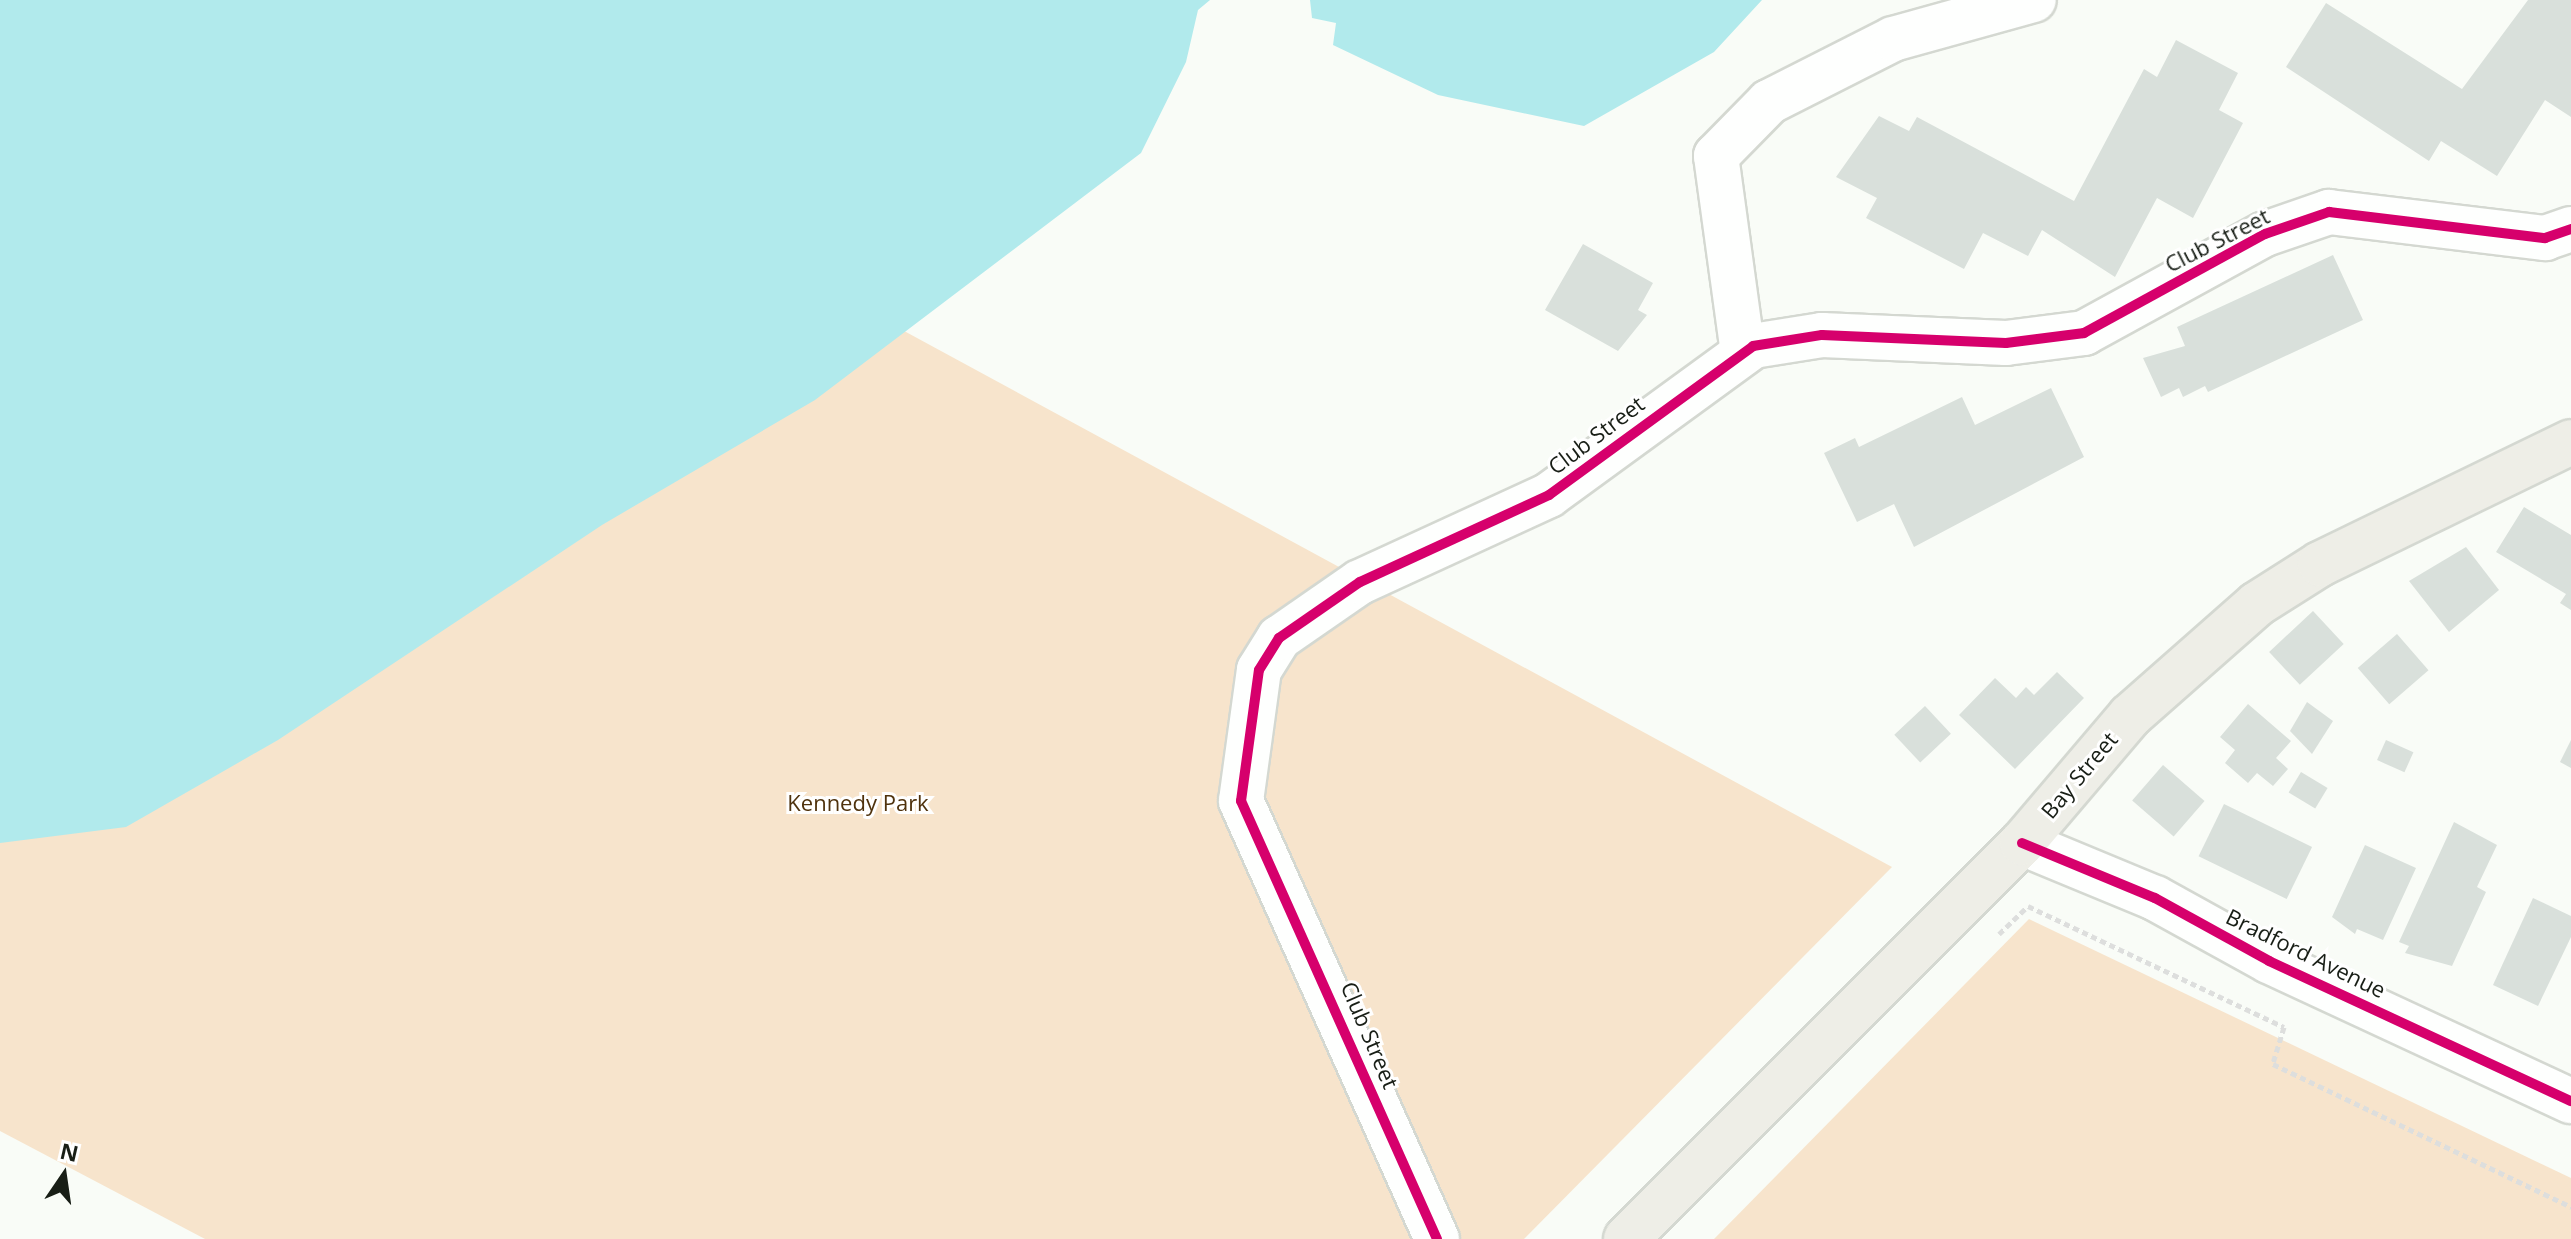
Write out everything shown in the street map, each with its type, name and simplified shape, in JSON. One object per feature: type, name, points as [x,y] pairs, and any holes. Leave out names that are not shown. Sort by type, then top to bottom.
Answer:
[{"type":"main road","name":"Bay Street","points":[[1626,1239],[2022,843],[2130,716],[2257,604],[2320,564],[2571,442]]},
{"type":"street","points":[[1743,353],[1716,156],[1769,102],[1893,39],[2034,0]]},
{"type":"street","name":"Club Street","points":[[1437,1239],[1241,801],[1259,670],[1279,638],[1360,582],[1549,495],[1743,353],[1822,335],[2006,343],[2084,333],[2265,234],[2329,212],[2545,238],[2571,229]]},
{"type":"street","name":"Bradford Avenue","points":[[2022,843],[2155,898],[2269,961],[2571,1101]]},
{"type":"path","points":[[1994,938],[2028,906],[2284,1027],[2273,1064],[2571,1207]]},
{"type":"green space","name":"Kennedy Park","points":[[823,287],[1892,867],[1524,1239],[205,1239],[0,1131],[0,754]]},
{"type":"green space","points":[[2029,919],[2571,1178],[2571,1239],[1714,1239]]},
{"type":"water","points":[[0,0],[1210,0],[1198,10],[1186,62],[1141,153],[815,400],[602,525],[278,740],[126,827],[0,843]]},
{"type":"water","points":[[1310,0],[1762,0],[1714,52],[1584,126],[1438,95],[1333,45],[1336,23],[1312,18]]},
{"type":"building","points":[[2528,0],[2571,0],[2571,117],[2545,100],[2497,176],[2441,141],[2429,161],[2286,67],[2326,3],[2462,89]]},
{"type":"building","points":[[2176,40],[2238,73],[2219,110],[2243,123],[2193,218],[2157,198],[2115,277],[2042,230],[2028,256],[1983,233],[1964,269],[1866,218],[1877,198],[1836,177],[1879,116],[1909,131],[1917,117],[2074,201],[2144,69],[2157,77]]},
{"type":"building","points":[[1583,244],[1653,283],[1638,310],[1647,315],[1618,351],[1545,310]]},
{"type":"building","points":[[2333,255],[2363,320],[2208,392],[2205,386],[2183,397],[2179,388],[2161,397],[2143,358],[2185,346],[2177,327]]},
{"type":"building","points":[[2051,388],[2084,457],[1914,547],[1894,504],[1857,522],[1824,453],[1855,438],[1859,447],[1962,397],[1975,425]]},
{"type":"building","points":[[2524,507],[2571,535],[2571,610],[2560,603],[2566,594],[2496,552]]},
{"type":"building","points":[[2466,547],[2499,590],[2449,632],[2409,581]]},
{"type":"building","points":[[2313,611],[2344,644],[2300,685],[2269,652]]},
{"type":"building","points":[[2397,634],[2428,670],[2389,704],[2358,668]]},
{"type":"building","points":[[2057,672],[2084,698],[2015,769],[1959,715],[1995,678],[2016,698],[2026,687],[2034,695]]},
{"type":"building","points":[[2307,702],[2333,721],[2312,754],[2290,731]]},
{"type":"building","points":[[2248,704],[2291,741],[2276,758],[2288,769],[2273,786],[2257,773],[2248,783],[2225,763],[2235,750],[2220,737]]},
{"type":"building","points":[[1925,706],[1951,734],[1920,762],[1894,735]]},
{"type":"building","points":[[2386,740],[2413,752],[2404,772],[2377,760]]},
{"type":"building","points":[[2571,740],[2571,768],[2560,762]]},
{"type":"building","points":[[2163,765],[2205,801],[2174,837],[2132,800]]},
{"type":"building","points":[[2301,772],[2328,788],[2315,809],[2289,793]]},
{"type":"building","points":[[2224,804],[2312,847],[2287,899],[2199,856]]},
{"type":"building","points":[[2454,822],[2497,845],[2477,887],[2486,892],[2452,966],[2405,953],[2409,946],[2399,942]]},
{"type":"building","points":[[2365,845],[2416,868],[2383,940],[2357,929],[2355,934],[2332,917]]},
{"type":"building","points":[[2533,898],[2571,916],[2571,937],[2538,1006],[2493,985]]},
{"type":"cycle path","points":[[1437,1239],[1241,801],[1259,670],[1279,638],[1360,582],[1549,495],[1753,346],[1822,335],[2006,343],[2084,333],[2265,234],[2329,212],[2545,238],[2571,229]]},
{"type":"cycle path","points":[[2022,843],[2155,898],[2269,961],[2571,1101]]}]
